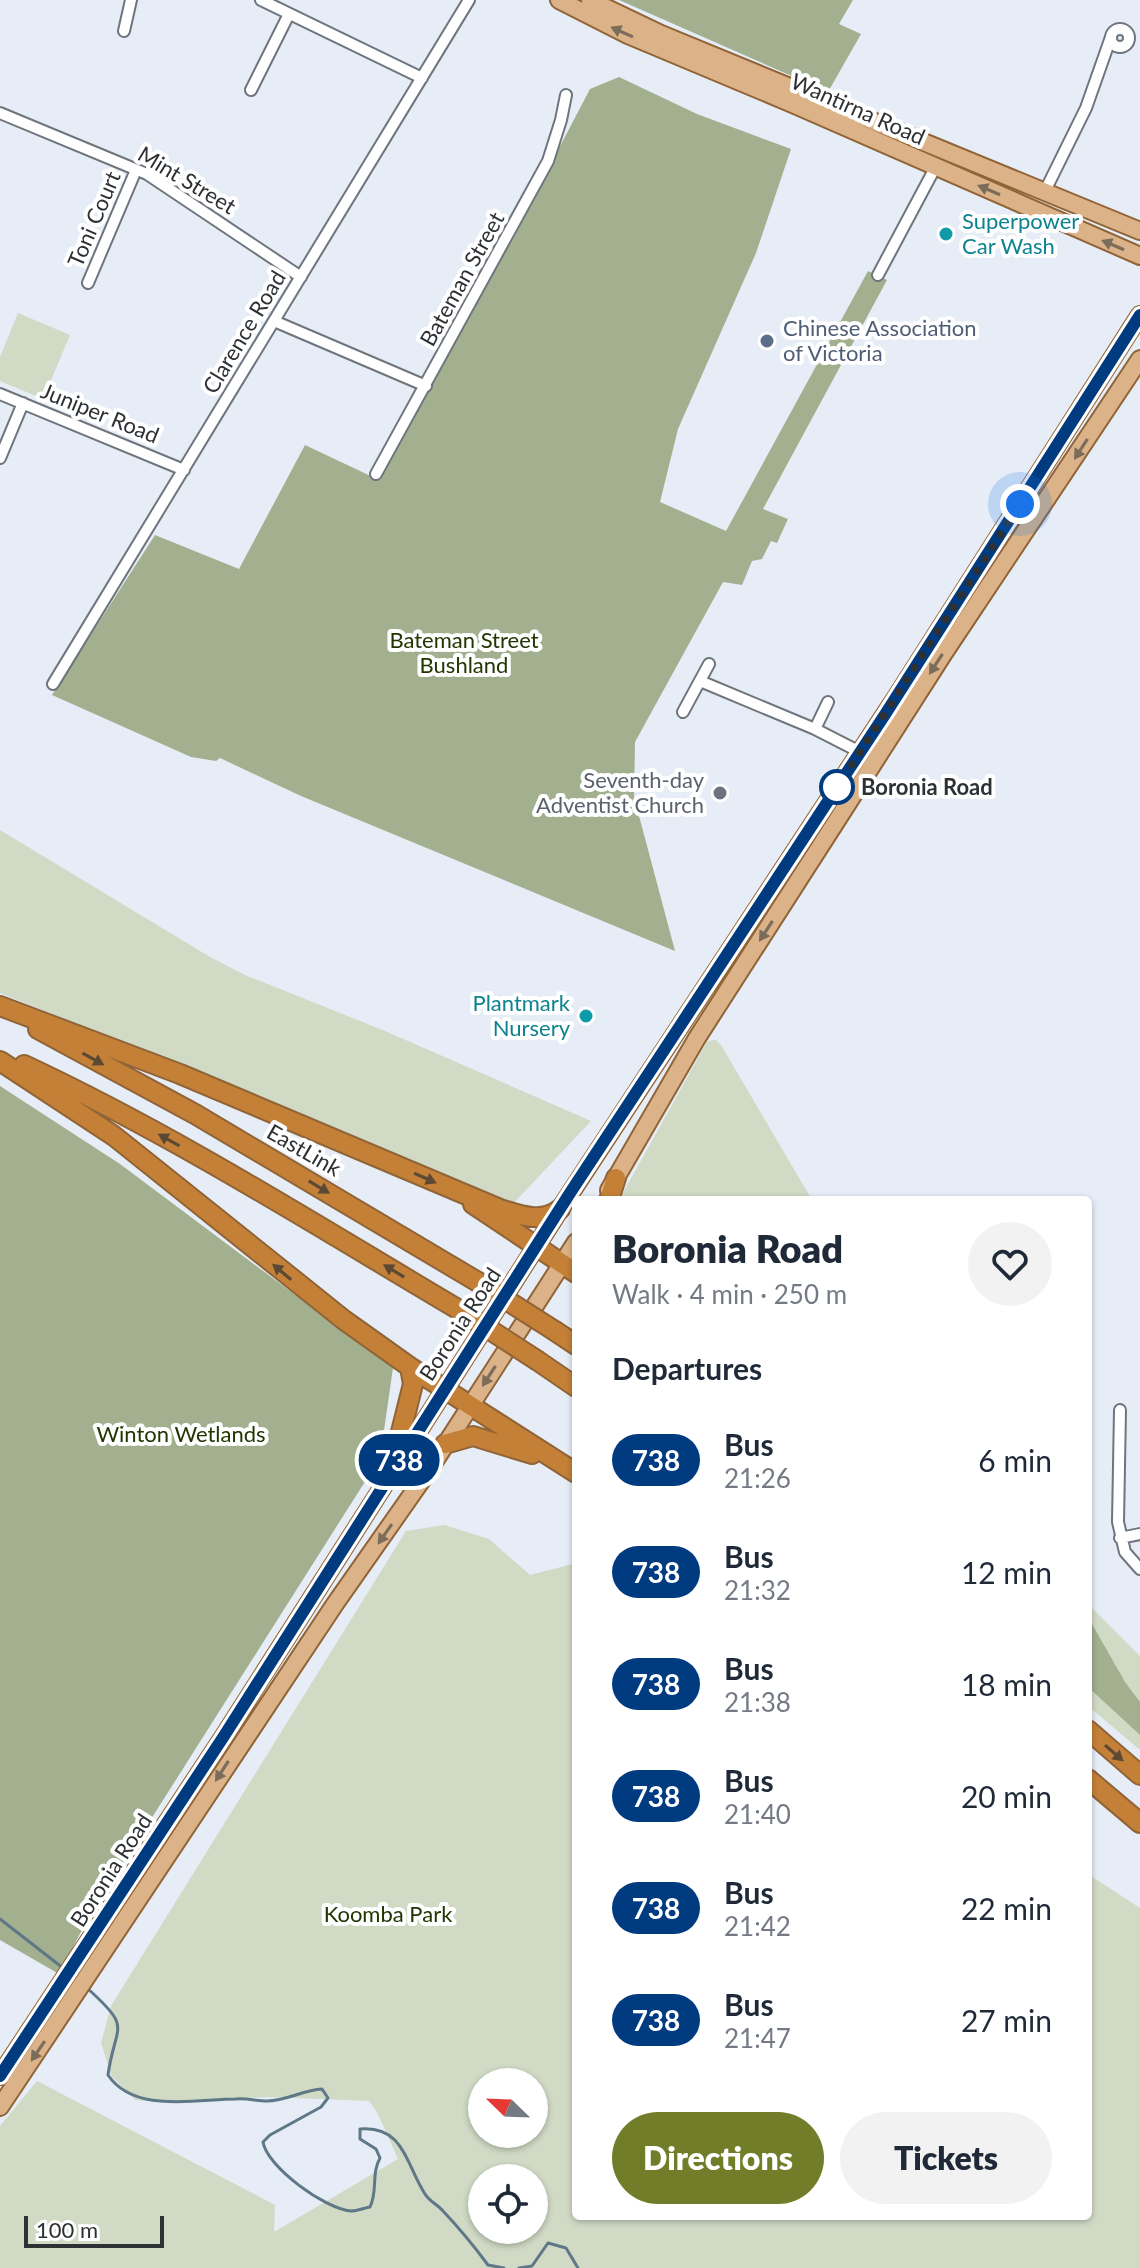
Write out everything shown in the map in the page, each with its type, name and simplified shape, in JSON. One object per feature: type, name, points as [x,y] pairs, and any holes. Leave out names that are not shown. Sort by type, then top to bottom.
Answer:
[{"type":"highway","points":[[0,1007],[180,1074],[500,1209],[533,1217],[547,1216],[560,1209]]},
{"type":"highway","name":"EastLink","points":[[0,1007],[207,1122],[478,1282],[572,1342]]},
{"type":"highway","points":[[0,1054],[78,1091],[212,1163],[461,1311],[572,1384]]},
{"type":"highway","points":[[0,1061],[114,1136],[298,1286],[410,1367],[572,1471]]},
{"type":"highway","points":[[610,1196],[616,1178]]},
{"type":"highway","points":[[458,1193],[491,1219],[569,1268]]},
{"type":"highway","points":[[391,1472],[397,1460],[413,1384],[410,1367]]},
{"type":"highway","points":[[445,1444],[473,1436],[554,1461]]},
{"type":"highway","points":[[1092,1733],[1140,1775]]},
{"type":"highway","points":[[1092,1782],[1140,1823]]},
{"type":"main road","name":"Wantirna Road","points":[[559,0],[618,30],[1140,256]]},
{"type":"main road","name":"Wantirna Road","points":[[590,0],[661,34],[1140,231]]},
{"type":"main road","points":[[1036,210],[1045,191]]},
{"type":"main road","name":"Boronia Road","points":[[0,2076],[224,1736],[560,1209],[860,752],[1140,315]]},
{"type":"main road","points":[[605,1196],[707,1024],[944,653],[1140,359]]},
{"type":"main road","points":[[1044,465],[1062,478]]},
{"type":"main road","points":[[761,900],[785,902]]},
{"type":"main road","points":[[689,1012],[707,1024]]},
{"type":"main road","points":[[626,1110],[638,1113],[663,1098]]},
{"type":"main road","name":"Boronia Road","points":[[0,2107],[470,1406],[569,1268]]},
{"type":"main road","points":[[224,1736],[239,1747]]},
{"type":"street","points":[[124,31],[131,0]]},
{"type":"street","points":[[261,0],[422,78]]},
{"type":"street","name":"Clarence Road","points":[[53,684],[469,0]]},
{"type":"street","points":[[251,90],[289,14]]},
{"type":"street","points":[[1045,191],[1086,108],[1110,45]]},
{"type":"street","name":"Bateman Street","points":[[376,474],[548,161],[566,95]]},
{"type":"street","name":"Mint Street","points":[[0,113],[147,174],[301,277]]},
{"type":"street","points":[[878,275],[935,168]]},
{"type":"street","name":"Toni Court","points":[[88,283],[136,170]]},
{"type":"street","points":[[274,321],[426,386]]},
{"type":"street","name":"Juniper Road","points":[[0,394],[184,470]]},
{"type":"street","points":[[0,458],[23,403]]},
{"type":"street","points":[[683,712],[709,664]]},
{"type":"street","points":[[700,681],[815,729],[860,752]]},
{"type":"street","points":[[815,729],[828,702]]},
{"type":"street","points":[[1120,1410],[1120,1538],[1125,1552],[1140,1569]]},
{"type":"street","points":[[1120,1538],[1140,1534]]},
{"type":"green space","points":[[619,0],[853,0],[839,24],[861,34],[828,92]]},
{"type":"green space","name":"Bateman Street Bushland","points":[[619,77],[697,114],[791,149],[756,253],[678,429],[660,502],[726,531],[868,271],[887,280],[763,509],[788,519],[777,543],[771,541],[762,559],[752,561],[742,585],[723,582],[635,742],[634,797],[675,951],[301,796],[220,758],[216,761],[191,757],[52,695],[155,535],[239,569],[305,445],[377,479],[492,276],[590,89]]},
{"type":"green space","points":[[18,313],[70,335],[43,399],[0,381],[0,357]]},
{"type":"green space","points":[[0,830],[245,975],[385,1031],[591,1121],[511,1206],[0,993]]},
{"type":"green space","points":[[716,1040],[721,1045],[810,1196],[621,1196],[707,1042]]},
{"type":"green space","name":"Winton Wetlands","points":[[0,1086],[120,1164],[393,1368],[380,1458],[87,1920],[59,1974],[0,1940]]},
{"type":"green space","name":"Koomba Park","points":[[444,1525],[489,1539],[530,1575],[572,1564],[572,2220],[1092,2220],[1092,1877],[1140,1908],[1140,2268],[0,2268],[0,2126],[37,2081],[275,2205],[274,2232],[398,2159],[369,2101],[268,2097],[157,2102],[135,2100],[112,2077],[101,2043],[111,2006],[406,1531]]},
{"type":"green space","points":[[1092,1608],[1140,1656],[1140,1750],[1092,1709]]},
{"type":"green space","points":[[1092,1624],[1140,1702],[1140,1735],[1092,1691]]},
{"type":"waterway","points":[[0,1919],[63,1968]]},
{"type":"waterway","points":[[87,1988],[116,2020],[117,2036],[108,2075],[119,2087],[133,2095],[167,2102],[274,2101],[322,2089],[328,2098],[321,2107],[263,2142],[267,2152],[286,2174],[327,2203],[351,2211],[370,2207],[380,2158],[376,2149],[360,2139],[360,2129],[386,2133],[402,2149],[427,2196],[455,2224],[488,2265],[504,2268]]},
{"type":"waterway","points":[[519,2268],[532,2266],[548,2243],[566,2248],[578,2268]]},
{"type":"bus line","name":"738","points":[[0,2076],[224,1736],[570,1193],[886,713],[1140,315]]},
{"type":"place","name":"Superpower Car Wash","points":[[946,234]]},
{"type":"place","name":"Chinese Association of Victoria","points":[[767,341]]},
{"type":"place","name":"Boronia Road","points":[[837,787]]},
{"type":"place","name":"Seventh-day Adventist Church","points":[[720,793]]},
{"type":"place","name":"Plantmark Nursery","points":[[586,1016]]},
{"type":"route","points":[[837,787],[833,794],[1020,504]]}]
